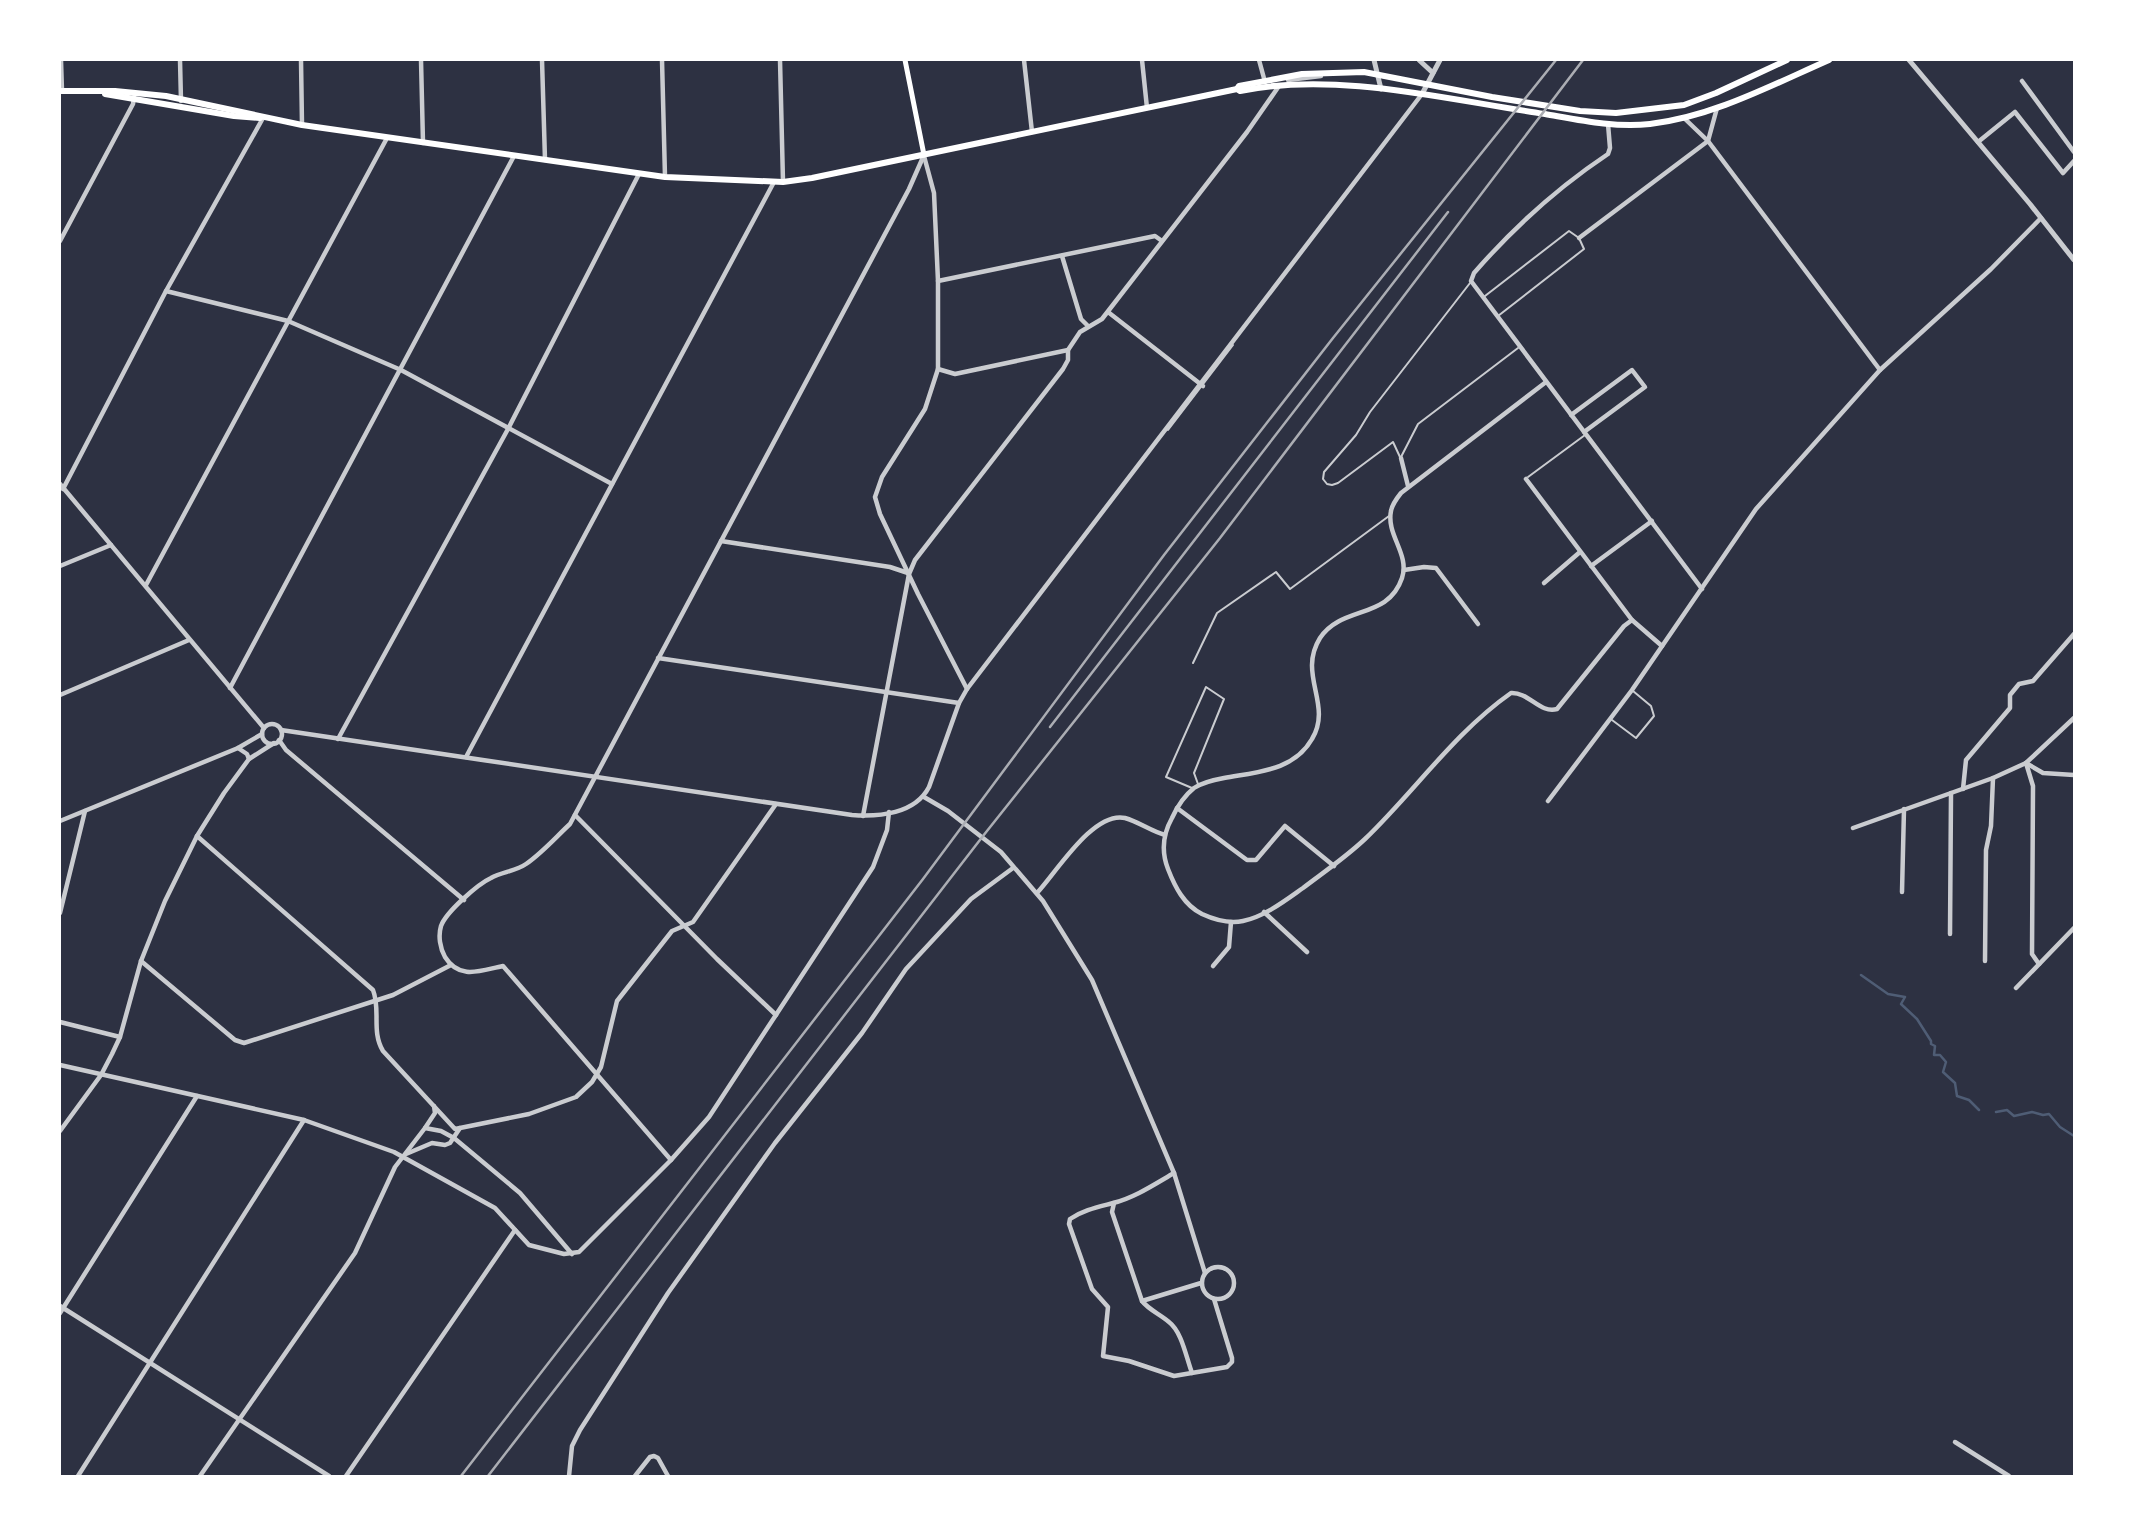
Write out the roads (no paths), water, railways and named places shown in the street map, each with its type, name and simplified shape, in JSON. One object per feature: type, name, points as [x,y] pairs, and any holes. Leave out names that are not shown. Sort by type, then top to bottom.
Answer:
[{"type":"main road","points":[[905,60],[923,155]]},
{"type":"main road","points":[[61,91],[100,92],[181,102],[302,125],[639,174],[783,182],[1302,74],[1376,73],[1492,97],[1580,111],[1627,113],[1684,104],[1716,93],[1787,60]]},
{"type":"main road","points":[[1237,89],[1240,91],[1309,85],[1381,89],[1608,124],[1648,124],[1684,118],[1717,107],[1829,60]]},
{"type":"street","points":[[61,60],[61,91]]},
{"type":"street","points":[[180,60],[181,102]]},
{"type":"street","points":[[301,60],[302,125]]},
{"type":"street","points":[[421,60],[423,143]]},
{"type":"street","points":[[542,60],[545,160]]},
{"type":"street","points":[[662,60],[666,177]]},
{"type":"street","points":[[780,60],[783,182]]},
{"type":"street","points":[[1024,60],[1032,132]]},
{"type":"street","points":[[1142,60],[1147,108]]},
{"type":"street","points":[[1259,60],[1263,80],[1275,88]]},
{"type":"street","points":[[1374,60],[1381,89]]},
{"type":"street","points":[[1419,60],[1433,72]]},
{"type":"street","points":[[60,821],[238,748],[273,724],[281,730],[338,739],[863,816],[910,808],[924,797],[967,689],[1422,94],[1440,60]]},
{"type":"street","points":[[1909,60],[2074,260]]},
{"type":"street","points":[[863,816],[909,574],[915,560],[1063,369],[1069,350],[1080,332],[1094,325],[1108,312],[1247,132],[1275,88],[1282,81],[1331,76],[1333,72]]},
{"type":"street","points":[[2022,81],[2074,152]]},
{"type":"street","points":[[60,242],[135,96]]},
{"type":"street","points":[[1579,238],[1708,141],[1717,107]]},
{"type":"street","points":[[1978,142],[2015,112],[2063,173],[2074,161]]},
{"type":"street","points":[[263,118],[61,486],[230,688],[263,731],[265,741],[276,742],[464,900]]},
{"type":"street","points":[[1684,118],[1708,141],[1880,370]]},
{"type":"street","points":[[1608,124],[1608,154],[1521,222],[1474,274],[1471,282],[1702,589]]},
{"type":"street","points":[[146,585],[387,138]]},
{"type":"street","points":[[923,155],[934,193],[939,369],[925,409],[882,477],[876,496],[880,514],[967,689]]},
{"type":"street","points":[[671,1160],[503,966],[474,972],[462,971],[451,965],[439,943],[441,925],[464,900],[494,876],[526,864],[570,824],[909,189],[923,155]]},
{"type":"street","points":[[230,688],[514,156]]},
{"type":"street","points":[[338,739],[508,429],[639,174]]},
{"type":"street","points":[[466,757],[775,181]]},
{"type":"street","points":[[1548,801],[1632,690],[1756,509],[1880,370],[1970,288],[2041,218]]},
{"type":"street","points":[[938,281],[1155,236],[1162,241]]},
{"type":"street","points":[[1062,256],[1081,318],[1088,326]]},
{"type":"street","points":[[166,291],[288,321],[401,370],[612,484]]},
{"type":"street","points":[[1108,312],[1201,385]]},
{"type":"street","points":[[939,369],[955,374],[1069,350]]},
{"type":"street","points":[[1571,415],[1632,370],[1639,378],[1645,387],[1585,433]]},
{"type":"street","points":[[1546,382],[1401,493],[1391,514],[1391,524],[1405,562],[1404,570],[1394,594],[1384,603],[1334,623],[1314,649],[1311,671],[1320,715],[1315,734],[1301,754],[1280,767],[1199,785],[1177,808],[1163,846],[1166,863],[1181,895],[1195,911],[1210,918],[1231,922],[1250,919],[1288,899],[1334,866],[1366,838],[1477,719],[1511,693],[1524,695],[1551,711],[1560,707],[1624,626],[1632,620]]},
{"type":"street","points":[[1401,458],[1408,486]]},
{"type":"street","points":[[1526,479],[1632,620],[1662,646]]},
{"type":"street","points":[[1591,566],[1652,522]]},
{"type":"street","points":[[721,541],[900,569],[909,574]]},
{"type":"street","points":[[60,566],[111,545]]},
{"type":"street","points":[[1544,583],[1580,552]]},
{"type":"street","points":[[1404,570],[1436,568],[1478,624]]},
{"type":"street","points":[[1963,789],[1966,761],[2010,708],[2010,695],[2019,684],[2033,681],[2074,634]]},
{"type":"street","points":[[60,695],[189,640]]},
{"type":"street","points":[[658,659],[959,704]]},
{"type":"street","points":[[1853,828],[1993,778],[2026,763],[2074,718]]},
{"type":"street","points":[[60,1130],[101,1075],[120,1037],[141,961],[165,901],[197,836],[249,759],[276,742],[281,730]]},
{"type":"street","points":[[238,748],[247,754],[249,759]]},
{"type":"street","points":[[2026,763],[2043,772],[2074,775]]},
{"type":"street","points":[[2026,763],[2034,786],[2032,954],[2039,964]]},
{"type":"street","points":[[1985,961],[1986,850],[1991,826],[1993,778]]},
{"type":"street","points":[[1951,793],[1951,934]]},
{"type":"street","points":[[924,797],[948,811],[1001,852],[1037,893],[1092,980],[1174,1173],[1205,1273]]},
{"type":"street","points":[[197,836],[373,990],[377,999],[377,1040],[383,1051],[452,1128],[460,1128],[529,1114],[576,1097],[596,1076],[608,1046],[617,1001],[671,932],[693,922],[776,804]]},
{"type":"street","points":[[1177,808],[1247,860],[1256,860],[1284,826],[1334,866]]},
{"type":"street","points":[[1902,891],[1904,809]]},
{"type":"street","points":[[60,913],[85,811]]},
{"type":"street","points":[[60,1065],[304,1120],[402,1156],[495,1208],[529,1245],[572,1254],[579,1252],[671,1160],[709,1117],[873,867],[887,830],[889,812]]},
{"type":"street","points":[[575,815],[776,1015]]},
{"type":"street","points":[[1037,893],[1079,843],[1108,820],[1123,818],[1165,835]]},
{"type":"street","points":[[569,1476],[572,1446],[580,1430],[668,1293],[775,1143],[870,1023],[906,969],[971,899],[1013,868]]},
{"type":"street","points":[[1264,912],[1307,952]]},
{"type":"street","points":[[1213,966],[1229,947],[1231,922]]},
{"type":"street","points":[[2016,988],[2074,928]]},
{"type":"street","points":[[141,961],[235,1040],[244,1043],[362,1006],[409,988],[451,965]]},
{"type":"street","points":[[60,1022],[120,1037]]},
{"type":"street","points":[[197,1096],[61,1309],[329,1476]]},
{"type":"street","points":[[200,1476],[355,1253],[402,1156],[435,1113],[434,1105]]},
{"type":"street","points":[[78,1476],[304,1120]]},
{"type":"street","points":[[425,1128],[442,1131],[454,1138],[520,1193],[572,1254]]},
{"type":"street","points":[[402,1156],[432,1143],[445,1145],[454,1138],[460,1128]]},
{"type":"street","points":[[1174,1173],[1114,1203],[1070,1219],[1069,1224],[1092,1289],[1108,1307],[1103,1356],[1129,1361],[1174,1376],[1231,1364],[1232,1358],[1214,1299],[1205,1293],[1201,1283],[1205,1273],[1219,1267],[1229,1271],[1234,1280],[1233,1291],[1229,1295],[1214,1299]]},
{"type":"street","points":[[1114,1203],[1112,1212],[1142,1301],[1147,1308],[1170,1322],[1177,1330],[1192,1373]]},
{"type":"street","points":[[346,1476],[515,1230]]},
{"type":"street","points":[[1142,1301],[1201,1283]]},
{"type":"street","points":[[1955,1442],[2009,1476]]},
{"type":"street","points":[[635,1476],[654,1455],[668,1476]]},
{"type":"lane","points":[[1484,297],[1569,231],[1579,238],[1584,250],[1497,317]]},
{"type":"lane","points":[[1401,458],[1393,442],[1338,483],[1326,484],[1323,479],[1324,472],[1356,435],[1370,412],[1471,282]]},
{"type":"lane","points":[[1401,458],[1418,424],[1519,347]]},
{"type":"lane","points":[[1526,479],[1585,433]]},
{"type":"lane","points":[[1193,663],[1217,613],[1276,572],[1290,589],[1391,514]]},
{"type":"lane","points":[[1193,789],[1166,777],[1206,687],[1223,699],[1194,773],[1199,785]]},
{"type":"lane","points":[[1611,719],[1636,738],[1654,716],[1651,706],[1632,690]]},
{"type":"waterway","points":[[1861,975],[1888,994],[1905,997],[1901,1004],[1917,1019],[1931,1044],[1935,1046],[1934,1055],[1940,1055],[1946,1062],[1943,1072],[1955,1083],[1957,1096],[1969,1100],[1979,1110]]},
{"type":"waterway","points":[[1996,1112],[2007,1110],[2014,1116],[2032,1112],[2049,1114],[2060,1127],[2074,1136]]},
{"type":"railway","points":[[461,1476],[923,879],[1164,555],[1333,338],[1556,60]]},
{"type":"railway","points":[[488,1476],[983,836],[1220,538],[1583,60]]},
{"type":"railway","points":[[1050,727],[1448,212]]}]
